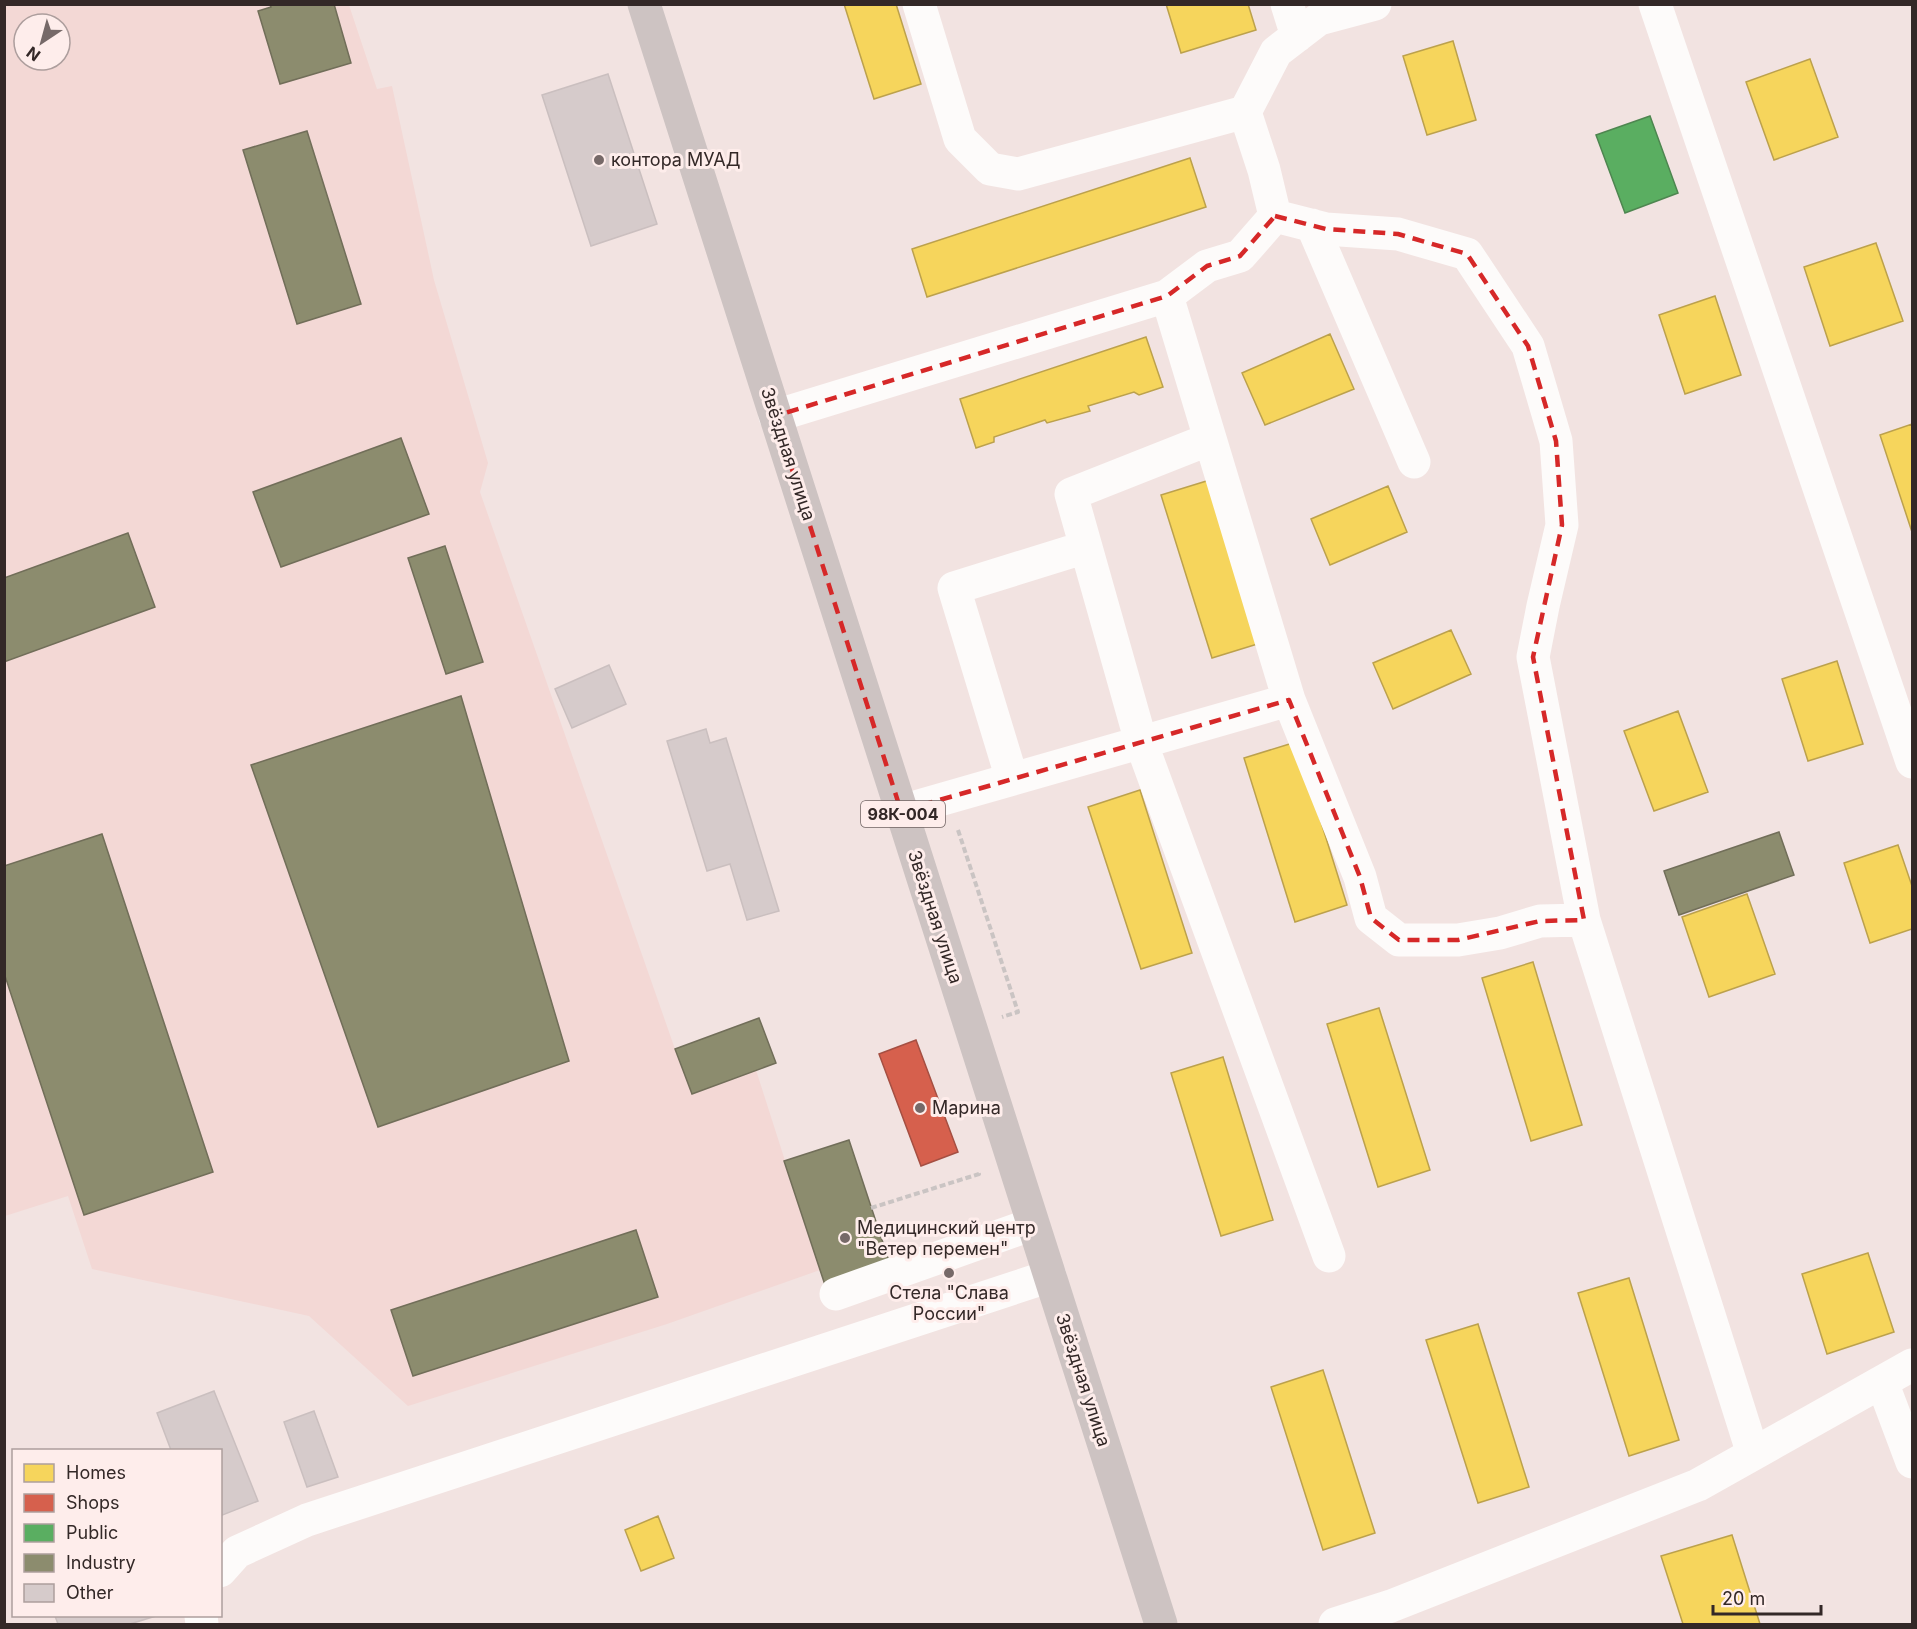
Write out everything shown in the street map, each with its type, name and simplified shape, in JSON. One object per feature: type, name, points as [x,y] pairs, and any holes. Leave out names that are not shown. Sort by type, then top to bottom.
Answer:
[{"type":"main road","name":"Звёздная улица","points":[[644,4],[1161,1624]]},
{"type":"street","points":[[919,4],[960,138],[990,169],[1018,174],[1245,112]]},
{"type":"street","points":[[1287,4],[1297,36]]},
{"type":"street","points":[[1275,216],[1264,170],[1245,112],[1276,51],[1319,19],[1375,4]]},
{"type":"street","points":[[1655,4],[1912,762]]},
{"type":"street","points":[[776,416],[1167,296],[1207,266],[1240,255],[1275,216]]},
{"type":"street","points":[[1275,216],[1326,229],[1398,234],[1467,254],[1528,346],[1556,441],[1562,525],[1533,657],[1584,920],[1754,1454]]},
{"type":"street","points":[[1312,225],[1414,462]]},
{"type":"street","points":[[1167,296],[1289,700],[1360,877],[1371,918],[1399,940],[1458,940],[1500,933],[1540,921],[1584,920]]},
{"type":"street","points":[[1210,439],[1071,494],[1141,742],[1329,1256]]},
{"type":"street","points":[[1012,779],[954,588],[1086,547]]},
{"type":"street","points":[[901,811],[1289,700]]},
{"type":"street","points":[[836,1294],[1033,1224]]},
{"type":"street","points":[[222,1569],[237,1552],[307,1520],[1050,1275]]},
{"type":"street","points":[[1335,1624],[1391,1606],[1698,1485],[1912,1365]]},
{"type":"street","points":[[1882,1382],[1912,1462]]},
{"type":"path","points":[[871,1208],[979,1174],[975,1163]]},
{"type":"highlighted area","points":[[1275,216],[1326,229],[1398,234],[1467,254],[1528,346],[1556,441],[1562,525],[1533,657],[1584,920],[1540,921],[1458,940],[1399,940],[1371,918],[1360,877],[1289,700],[901,811],[775,416],[1167,296],[1207,266],[1240,256]]},
{"type":"shaded area","points":[[5,5],[349,5],[377,89],[392,86],[434,280],[488,463],[480,492],[675,1049],[692,1094],[756,1070],[820,1270],[667,1324],[408,1406],[309,1316],[92,1269],[68,1196],[5,1216]]},
{"type":"building: Homes","points":[[844,4],[896,4],[921,84],[874,99]]},
{"type":"building: Homes","points":[[1166,4],[1248,4],[1256,30],[1181,53]]},
{"type":"building: Homes","points":[[1453,41],[1476,120],[1427,135],[1403,56]]},
{"type":"building: Homes","points":[[1810,59],[1838,137],[1774,160],[1746,82]]},
{"type":"building: Homes","points":[[1190,158],[1206,207],[927,297],[912,249]]},
{"type":"building: Homes","points":[[1876,243],[1903,321],[1830,346],[1804,267]]},
{"type":"building: Homes","points":[[1715,296],[1741,375],[1685,394],[1659,315]]},
{"type":"building: Homes","points":[[1330,334],[1354,389],[1265,425],[1242,373]]},
{"type":"building: Homes","points":[[1146,337],[1163,387],[1139,395],[1134,392],[1088,406],[1090,411],[1047,423],[1045,420],[994,437],[994,442],[976,448],[960,399]]},
{"type":"building: Homes","points":[[1912,424],[1912,532],[1880,435]]},
{"type":"building: Homes","points":[[1213,479],[1264,642],[1212,658],[1161,495]]},
{"type":"building: Homes","points":[[1388,486],[1407,532],[1330,565],[1311,519]]},
{"type":"building: Homes","points":[[1451,630],[1471,674],[1393,709],[1373,663]]},
{"type":"building: Homes","points":[[1837,661],[1863,744],[1808,761],[1782,679]]},
{"type":"building: Homes","points":[[1678,711],[1708,792],[1654,811],[1624,731]]},
{"type":"building: Homes","points":[[1296,742],[1347,905],[1295,922],[1244,758]]},
{"type":"building: Homes","points":[[1140,790],[1192,953],[1141,969],[1088,807]]},
{"type":"building: Homes","points":[[1898,845],[1912,886],[1912,929],[1870,943],[1844,863]]},
{"type":"building: Homes","points":[[1747,894],[1775,974],[1709,997],[1682,917]]},
{"type":"building: Homes","points":[[1533,962],[1582,1125],[1531,1141],[1482,978]]},
{"type":"building: Homes","points":[[1379,1008],[1430,1170],[1378,1187],[1327,1024]]},
{"type":"building: Homes","points":[[1223,1057],[1273,1220],[1221,1236],[1171,1073]]},
{"type":"building: Homes","points":[[1868,1253],[1894,1332],[1827,1354],[1802,1274]]},
{"type":"building: Homes","points":[[1629,1278],[1679,1440],[1629,1456],[1578,1293]]},
{"type":"building: Homes","points":[[1478,1324],[1529,1487],[1478,1503],[1426,1340]]},
{"type":"building: Homes","points":[[1323,1370],[1375,1533],[1323,1550],[1271,1387]]},
{"type":"building: Homes","points":[[658,1516],[674,1558],[641,1571],[625,1530]]},
{"type":"building: Homes","points":[[1732,1535],[1760,1624],[1683,1624],[1661,1556]]},
{"type":"building: Shops","name":"Марина","points":[[916,1040],[958,1152],[921,1166],[879,1054]]},
{"type":"building: Public","points":[[1650,116],[1678,193],[1625,213],[1596,135]]},
{"type":"building: Industry","points":[[270,4],[334,4],[351,63],[280,84],[258,11],[271,7]]},
{"type":"building: Industry","points":[[307,131],[361,304],[297,324],[243,150]]},
{"type":"building: Industry","points":[[401,438],[429,514],[281,567],[253,492]]},
{"type":"building: Industry","points":[[128,533],[155,607],[4,662],[4,578]]},
{"type":"building: Industry","points":[[445,546],[483,662],[446,674],[408,558]]},
{"type":"building: Industry","points":[[461,696],[569,1061],[378,1127],[251,765]]},
{"type":"building: Industry","points":[[1779,832],[1794,875],[1679,915],[1664,871]]},
{"type":"building: Industry","points":[[102,834],[213,1172],[84,1215],[4,973],[4,866]]},
{"type":"building: Industry","points":[[759,1018],[776,1063],[692,1094],[675,1049]]},
{"type":"building: Industry","name":"Медицинский центр \"Ветер перемен\"","points":[[849,1140],[891,1267],[826,1288],[784,1161]]},
{"type":"building: Industry","points":[[636,1230],[658,1297],[413,1376],[391,1310]]},
{"type":"building: Other","name":"контора МУАД","points":[[608,74],[657,224],[591,246],[542,95]]},
{"type":"building: Other","points":[[609,665],[626,704],[572,728],[555,689]]},
{"type":"building: Other","points":[[706,729],[710,743],[726,738],[779,911],[747,920],[730,864],[707,871],[667,741]]},
{"type":"building: Other","points":[[214,1391],[258,1501],[222,1515],[222,1449],[171,1449],[157,1413]]},
{"type":"building: Other","points":[[314,1411],[338,1477],[307,1487],[284,1422]]},
{"type":"building: Other","points":[[55,1617],[153,1617],[130,1624],[58,1624]]},
{"type":"place","name":"контора МУАД","points":[[599,160]]},
{"type":"place","name":"Марина","points":[[920,1108]]},
{"type":"place","name":"Медицинский центр \"Ветер перемен\"","points":[[845,1238]]},
{"type":"place","name":"Стела \"Слава России\"","points":[[949,1273]]}]
